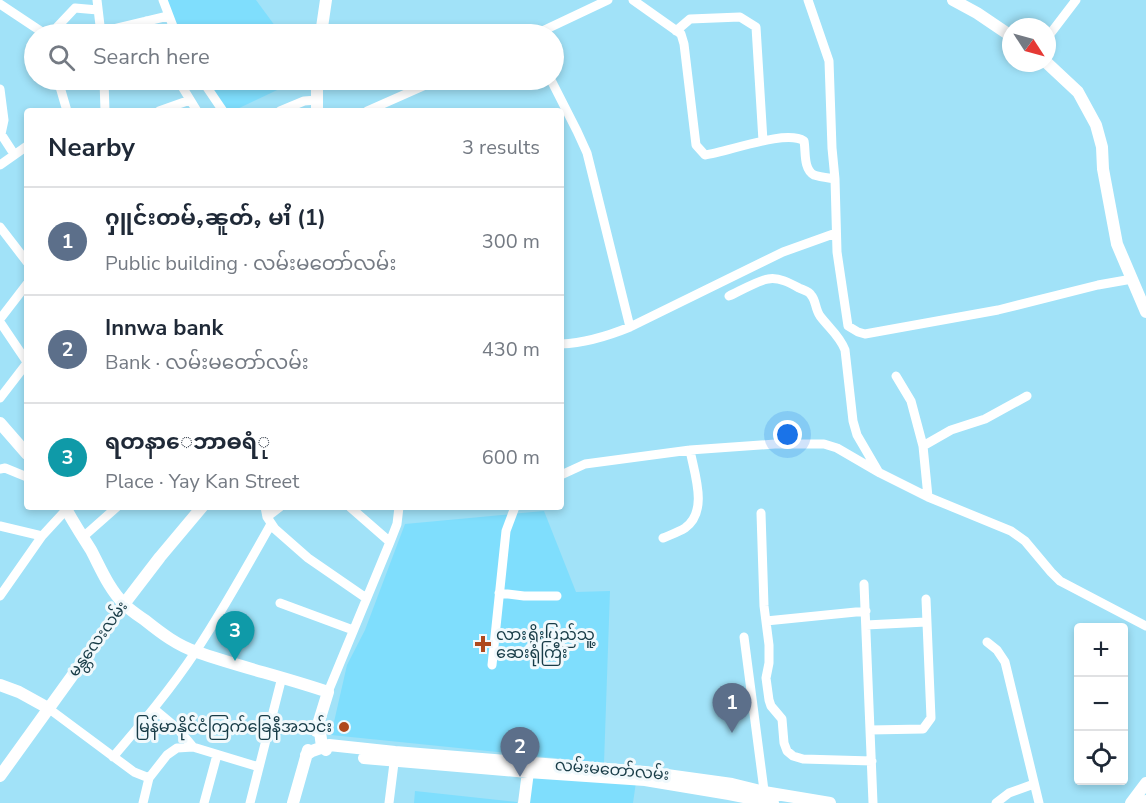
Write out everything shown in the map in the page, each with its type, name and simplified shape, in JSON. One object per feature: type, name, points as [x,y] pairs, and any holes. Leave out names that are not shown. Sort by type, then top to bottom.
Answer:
[{"type":"main road","points":[[322,24],[326,0]]},
{"type":"main road","points":[[953,0],[1002,30]]},
{"type":"main road","points":[[1056,71],[1078,92],[1096,125],[1102,147],[1103,170],[1117,244],[1146,312]]},
{"type":"main road","points":[[1103,170],[1123,240],[1146,296]]},
{"type":"main road","points":[[0,423],[24,451]]},
{"type":"main road","points":[[67,510],[106,579],[124,604],[158,630],[196,652],[217,660],[328,692],[319,724],[306,755],[293,803]]},
{"type":"main road","name":"မန္တလေးလမ်း","points":[[0,776],[124,604],[199,510]]},
{"type":"main road","points":[[0,685],[19,692],[48,708]]},
{"type":"main road","points":[[306,755],[322,747],[319,724]]},
{"type":"main road","name":"လမ်းမတော်လမ်း","points":[[322,747],[328,752],[338,754],[613,774],[645,780],[701,784],[767,800],[830,803]]},
{"type":"main road","points":[[524,803],[529,767]]},
{"type":"main road","points":[[1131,803],[1146,783]]},
{"type":"street","points":[[163,0],[172,24]]},
{"type":"street","points":[[557,24],[608,0]]},
{"type":"street","points":[[633,0],[681,34],[696,145],[705,155],[763,141],[798,137],[804,141],[805,160],[810,171],[814,175],[835,179]]},
{"type":"street","points":[[808,0],[829,61],[837,252],[848,326],[865,334],[998,310],[1098,285],[1132,279]]},
{"type":"street","points":[[1056,26],[1076,0]]},
{"type":"street","points":[[0,4],[30,24]]},
{"type":"street","points":[[60,24],[75,8],[98,5],[100,24]]},
{"type":"street","points":[[135,24],[168,16]]},
{"type":"street","points":[[676,32],[690,19],[740,17],[756,27],[763,141]]},
{"type":"street","points":[[0,88],[4,120],[0,134],[14,154]]},
{"type":"street","points":[[61,90],[66,108]]},
{"type":"street","points":[[104,90],[105,108]]},
{"type":"street","points":[[184,90],[195,108]]},
{"type":"street","points":[[209,90],[221,108]]},
{"type":"street","points":[[389,107],[419,90]]},
{"type":"street","points":[[556,90],[586,153],[630,327]]},
{"type":"street","points":[[167,108],[190,100]]},
{"type":"street","points":[[287,108],[304,100],[317,105]]},
{"type":"street","points":[[0,165],[24,148]]},
{"type":"street","points":[[0,227],[24,258]]},
{"type":"street","points":[[564,344],[606,337],[783,252],[836,233]]},
{"type":"street","points":[[729,296],[768,279],[777,279],[789,282],[813,296],[816,310],[843,343],[853,421],[857,435],[880,473]]},
{"type":"street","points":[[24,288],[0,320],[24,358]]},
{"type":"street","points":[[0,398],[24,367]]},
{"type":"street","points":[[896,376],[911,401],[923,446],[928,497]]},
{"type":"street","points":[[923,446],[951,430],[985,419],[1027,396]]},
{"type":"street","points":[[564,474],[585,464],[690,450],[775,444],[824,444],[837,448],[928,497],[1011,531],[1025,541],[1060,581],[1146,626]]},
{"type":"street","points":[[663,537],[685,528],[697,512],[699,496],[690,450]]},
{"type":"street","points":[[0,469],[5,468],[24,476]]},
{"type":"street","points":[[2,590],[64,510]]},
{"type":"street","points":[[82,537],[114,510]]},
{"type":"street","points":[[354,510],[390,542]]},
{"type":"street","points":[[363,518],[364,510]]},
{"type":"street","points":[[328,692],[397,524],[399,510]]},
{"type":"street","points":[[492,665],[506,531],[514,510]]},
{"type":"street","points":[[761,513],[764,606],[769,645],[766,678],[771,706],[782,719],[784,744],[787,751],[803,759],[872,761]]},
{"type":"street","points":[[268,516],[275,529],[309,558],[366,598]]},
{"type":"street","points":[[113,757],[154,709],[196,652],[240,579],[268,516]]},
{"type":"street","points":[[0,526],[42,536]]},
{"type":"street","points":[[864,584],[873,803]]},
{"type":"street","points":[[499,593],[557,596]]},
{"type":"street","points":[[870,730],[923,729],[931,718],[926,599]]},
{"type":"street","points":[[280,603],[353,630]]},
{"type":"street","points":[[766,621],[866,611]]},
{"type":"street","points":[[866,625],[926,622]]},
{"type":"street","points":[[744,637],[767,800]]},
{"type":"street","points":[[987,642],[997,650],[1005,662],[1038,803]]},
{"type":"street","points":[[250,803],[282,677]]},
{"type":"street","points":[[48,708],[134,772],[149,778]]},
{"type":"street","points":[[154,709],[178,729],[193,747]]},
{"type":"street","points":[[143,803],[149,778],[167,755],[177,748],[193,747],[259,767]]},
{"type":"street","points":[[204,803],[217,755]]},
{"type":"street","points":[[389,803],[394,757]]},
{"type":"street","points":[[996,803],[1009,793],[1034,784]]},
{"type":"shaded area","points":[[165,0],[256,0],[274,24],[175,24]]},
{"type":"shaded area","points":[[212,90],[277,90],[239,108],[224,108]]},
{"type":"shaded area","name":"လားရှိုးပြည်သူ့ ဆေးရုံကြီး","points":[[544,511],[576,592],[610,591],[604,763],[331,735],[347,665],[365,630],[405,524]]},
{"type":"shaded area","points":[[532,775],[636,782],[633,803],[529,803]]},
{"type":"shaded area","points":[[415,791],[517,802],[517,803],[414,803]]},
{"type":"place","name":"လားရှိုးပြည်သူ့ ဆေးရုံကြီး","points":[[483,644]]},
{"type":"place","name":"ရတနာေဘာဓရံု","points":[[235,661]]},
{"type":"place","name":"မြန်မာနိုင်ငံကြက်ခြေနီအသင်း","points":[[344,727]]},
{"type":"place","name":"ႁူင်းတမ်ႇၼူတ်ႇ မၢႆ (1)","points":[[732,733]]},
{"type":"place","name":"Innwa bank","points":[[520,777]]}]
